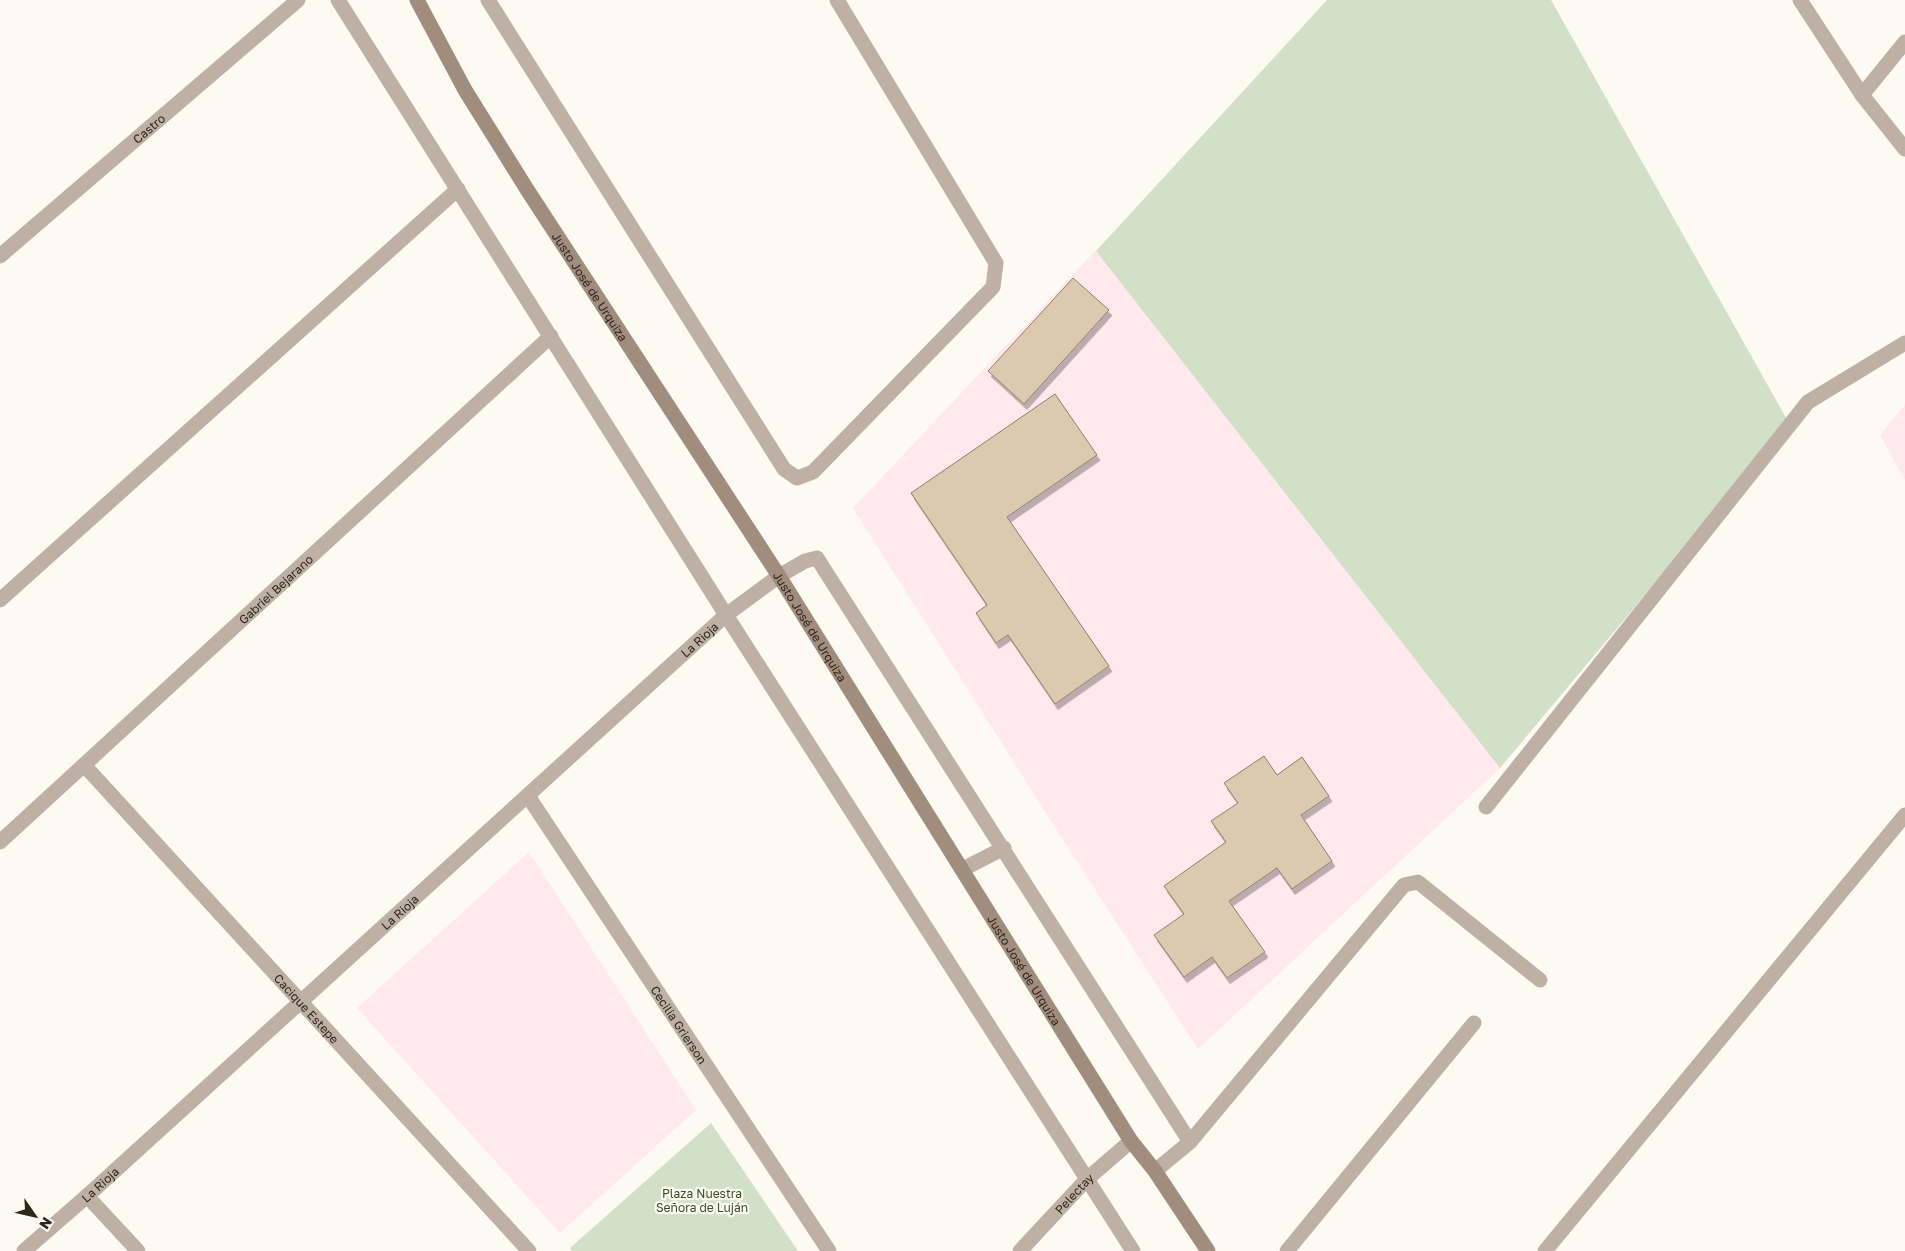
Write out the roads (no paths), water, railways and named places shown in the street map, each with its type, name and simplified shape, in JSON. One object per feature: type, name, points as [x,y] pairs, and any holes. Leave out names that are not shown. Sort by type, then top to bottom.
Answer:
[{"type":"main road","name":"Justo José de Urquiza","points":[[417,0],[466,90],[528,191],[779,576],[1131,1140],[1155,1171],[1208,1251]]},
{"type":"street","name":"Castro","points":[[0,256],[298,0]]},
{"type":"street","points":[[338,0],[726,615],[1133,1251]]},
{"type":"street","points":[[488,0],[784,469],[797,478],[812,472],[993,287],[996,263],[837,0]]},
{"type":"street","points":[[1800,0],[1862,95],[1905,149]]},
{"type":"street","points":[[1862,95],[1905,42]]},
{"type":"street","points":[[0,600],[458,190]]},
{"type":"street","name":"Gabriel Bejarano","points":[[0,842],[551,336]]},
{"type":"street","points":[[1486,807],[1808,402],[1905,343]]},
{"type":"street","name":"La Rioja","points":[[24,1251],[88,1196],[726,615],[779,576],[805,561],[817,558],[1004,848]]},
{"type":"street","name":"Cacique Estepe","points":[[84,765],[529,1251]]},
{"type":"street","name":"Cecilia Grierson","points":[[528,796],[829,1251]]},
{"type":"street","points":[[1545,1251],[1905,815]]},
{"type":"street","points":[[963,869],[1004,848],[1190,1142]]},
{"type":"street","points":[[1155,1171],[1190,1142],[1404,885],[1418,882],[1540,980]]},
{"type":"street","points":[[1287,1251],[1474,1023]]},
{"type":"street","name":"Pelectay","points":[[1020,1251],[1086,1180],[1131,1140]]},
{"type":"street","points":[[88,1196],[138,1251]]},
{"type":"park label","name":"Plaza Nuestra Señora de Luján","points":[[702,1200]]}]
